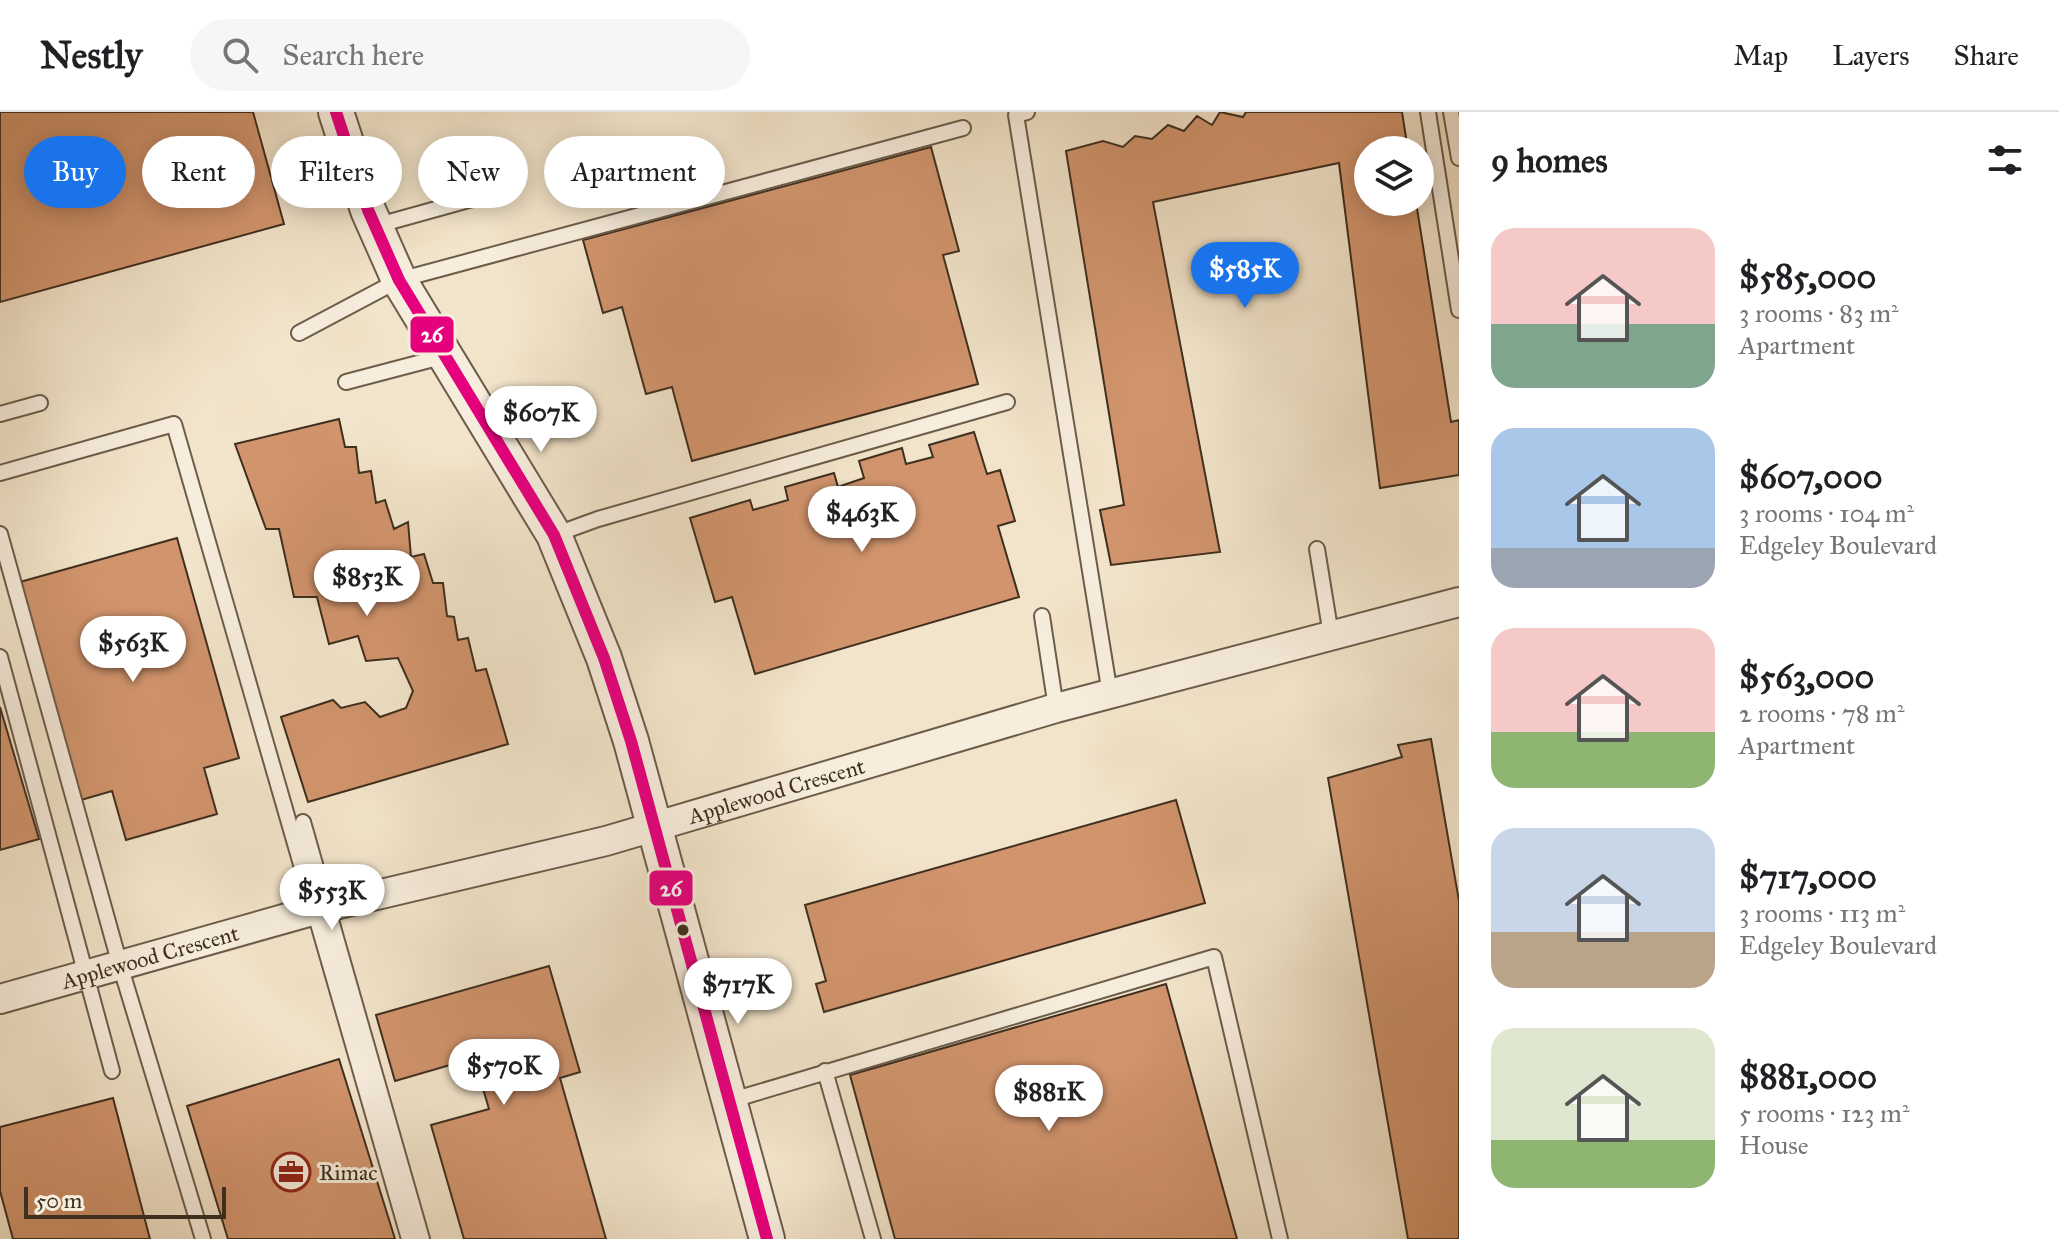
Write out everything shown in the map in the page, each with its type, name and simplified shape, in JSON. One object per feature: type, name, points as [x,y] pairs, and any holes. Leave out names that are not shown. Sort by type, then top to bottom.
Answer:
[{"type":"street","points":[[336,112],[375,226],[399,280],[554,535],[604,658],[631,741],[767,1239]]},
{"type":"street","name":"Applewood Crescent","points":[[0,999],[320,909],[653,828],[1056,708],[1459,602]]},
{"type":"lane","points":[[1027,112],[1016,115],[1110,694]]},
{"type":"lane","points":[[1428,112],[1459,310]]},
{"type":"lane","points":[[1451,112],[1459,158]]},
{"type":"lane","points":[[299,333],[399,280],[963,128]]},
{"type":"lane","points":[[375,226],[440,208]]},
{"type":"lane","points":[[346,382],[446,356]]},
{"type":"lane","points":[[554,535],[598,519],[1007,402]]},
{"type":"lane","points":[[0,414],[40,403]]},
{"type":"lane","points":[[0,473],[174,424],[422,1239]]},
{"type":"lane","points":[[0,534],[120,965],[203,1239]]},
{"type":"lane","points":[[1317,549],[1331,635]]},
{"type":"lane","points":[[1042,616],[1056,708]]},
{"type":"lane","points":[[0,657],[112,1071]]},
{"type":"lane","points":[[303,822],[320,909],[409,1239]]},
{"type":"lane","points":[[729,1101],[1214,957],[1280,1239]]},
{"type":"lane","points":[[825,1071],[873,1239]]},
{"type":"building","points":[[0,112],[253,112],[271,177],[271,208],[280,208],[284,224],[0,302]]},
{"type":"building","points":[[1220,112],[1243,117],[1246,112],[1402,112],[1406,136],[1354,136],[1354,216],[1418,216],[1451,422],[1459,420],[1459,475],[1380,488],[1339,163],[1153,202],[1220,552],[1111,565],[1100,510],[1124,505],[1066,151],[1103,141],[1123,147],[1135,136],[1152,139],[1168,125],[1184,131],[1197,116],[1212,125]]},
{"type":"building","points":[[931,147],[959,251],[943,255],[978,384],[692,461],[672,387],[646,394],[622,307],[603,313],[583,240],[703,208],[725,208],[725,202]]},
{"type":"building","points":[[339,419],[345,447],[356,447],[359,473],[371,471],[376,503],[385,500],[394,529],[408,522],[411,557],[424,554],[433,583],[443,583],[447,616],[454,617],[458,640],[468,638],[476,671],[486,669],[508,744],[308,802],[281,717],[333,700],[341,708],[365,702],[380,717],[406,708],[413,691],[398,658],[366,661],[358,636],[329,644],[317,597],[294,597],[279,529],[266,529],[235,444]]},
{"type":"building","points":[[974,432],[987,474],[1000,470],[1015,521],[998,526],[1019,597],[755,674],[732,597],[715,602],[690,518],[750,500],[753,510],[788,500],[785,487],[834,473],[838,487],[864,478],[859,461],[902,448],[906,464],[933,457],[929,445]]},
{"type":"building","points":[[177,538],[239,758],[204,768],[217,814],[126,840],[112,791],[81,800],[20,582]]},
{"type":"building","points":[[0,707],[39,839],[0,850]]},
{"type":"building","points":[[1431,739],[1459,901],[1459,1239],[1408,1239],[1328,778],[1402,757],[1398,745]]},
{"type":"building","points":[[1176,800],[1205,903],[824,1012],[816,984],[826,981],[805,905]]},
{"type":"building","points":[[549,966],[580,1072],[560,1078],[606,1239],[464,1239],[431,1125],[489,1109],[474,1058],[395,1081],[376,1015]]},
{"type":"building","points":[[1166,984],[1237,1239],[895,1239],[850,1075]]},
{"type":"building","name":"Rimac","points":[[339,1059],[395,1239],[228,1239],[187,1106]]},
{"type":"building","points":[[113,1098],[150,1239],[13,1239],[0,1191],[0,1127]]},
{"type":"transit line","name":"26","points":[[336,112],[368,210],[399,280],[554,535],[604,658],[631,741],[767,1239]]},
{"type":"place","name":"Rimac","points":[[291,1172]]}]
